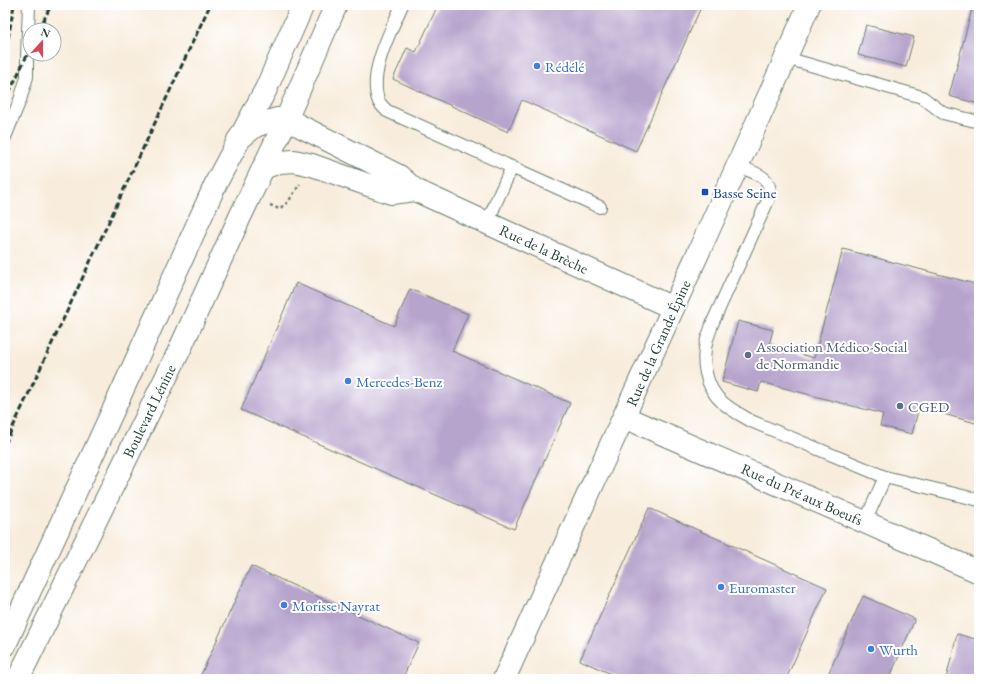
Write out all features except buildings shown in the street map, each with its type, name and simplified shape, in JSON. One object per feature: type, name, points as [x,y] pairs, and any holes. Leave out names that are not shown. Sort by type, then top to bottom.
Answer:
[{"type":"street","points":[[5,645],[217,181],[266,89],[303,5]]},
{"type":"street","name":"Boulevard Lénine","points":[[18,679],[179,351],[276,141],[276,121],[336,5]]},
{"type":"street","name":"Rue de la Grande Épine","points":[[504,679],[624,417],[672,308],[706,238],[809,5]]},
{"type":"street","points":[[266,89],[264,111],[276,121]]},
{"type":"street","points":[[238,140],[255,126],[276,121]]},
{"type":"street","name":"Rue de la Brèche","points":[[276,121],[298,125],[312,131],[342,148],[399,176],[415,190],[672,308]]},
{"type":"street","points":[[276,141],[294,161]]},
{"type":"street","points":[[263,168],[280,162],[294,161],[312,165],[391,193],[415,190]]},
{"type":"street","name":"Rue du Pré aux Boeufs","points":[[624,417],[979,572]]},
{"type":"lane","points":[[5,137],[20,100],[27,77],[30,5]]},
{"type":"lane","points":[[402,5],[379,61],[376,79],[377,95],[380,103],[387,111],[600,207]]},
{"type":"lane","points":[[786,58],[922,96],[943,113],[979,122]]},
{"type":"lane","points":[[738,166],[763,178],[768,183],[771,190],[769,198],[712,324],[707,339],[704,355],[706,376],[711,388],[721,402],[751,421],[885,477],[979,500]]},
{"type":"lane","points":[[487,224],[512,167]]},
{"type":"lane","points":[[866,522],[885,477]]},
{"type":"railway","points":[[5,56],[14,5]]},
{"type":"railway","points":[[43,22],[51,5]]},
{"type":"railway","points":[[5,444],[210,5]]},
{"type":"railway","points":[[5,101],[24,62]]},
{"type":"place","name":"Rédélé","points":[[537,66]]},
{"type":"place","name":"Basse Seine","points":[[705,192]]},
{"type":"place","name":"Association Médico-Social de Normandie","points":[[748,355]]},
{"type":"place","name":"Mercedes-Benz","points":[[348,381]]},
{"type":"place","name":"CGED","points":[[900,406]]},
{"type":"place","name":"Euromaster","points":[[721,587]]},
{"type":"place","name":"Morisse Nayrat","points":[[284,605]]},
{"type":"place","name":"Wurth","points":[[871,649]]}]
